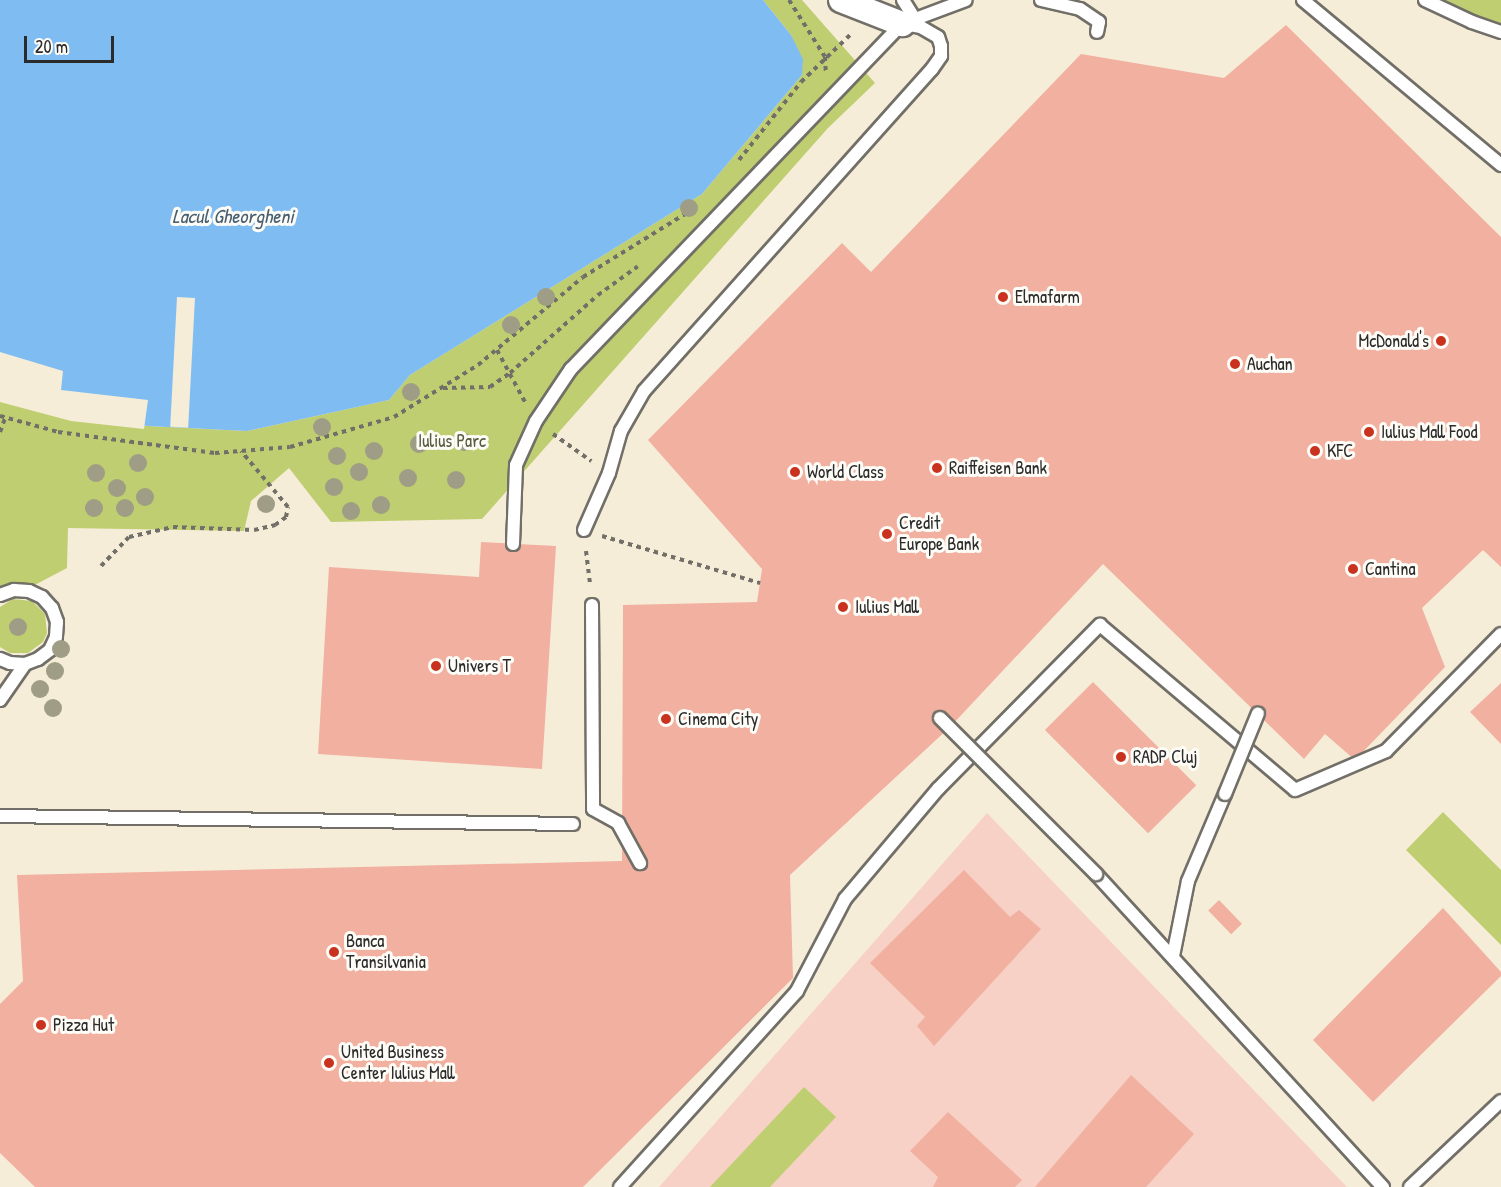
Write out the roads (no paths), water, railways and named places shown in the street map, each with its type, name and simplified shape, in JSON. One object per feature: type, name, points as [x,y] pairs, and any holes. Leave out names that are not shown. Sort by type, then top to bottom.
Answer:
[{"type":"street","points":[[841,0],[908,22]]},
{"type":"lane","points":[[903,0],[908,22]]},
{"type":"lane","points":[[513,544],[516,465],[536,421],[572,369],[908,22],[966,0]]},
{"type":"lane","points":[[1041,0],[1080,9],[1099,22],[1097,32]]},
{"type":"lane","points":[[1303,0],[1501,165]]},
{"type":"lane","points":[[1425,0],[1472,22],[1501,32]]},
{"type":"lane","points":[[584,530],[609,473],[621,431],[644,392],[877,132],[941,56],[938,37],[908,22]]},
{"type":"lane","points":[[0,595],[14,590],[29,591],[42,597],[52,608],[57,622],[56,637],[50,650],[39,659],[25,664],[10,663],[0,659]]},
{"type":"lane","points":[[592,605],[593,809],[618,823],[640,863]]},
{"type":"lane","points":[[620,1187],[797,991],[845,899],[938,789],[1100,625],[1295,790],[1386,752],[1501,634]]},
{"type":"lane","points":[[0,700],[25,664]]},
{"type":"lane","points":[[1173,956],[1188,881],[1258,713]]},
{"type":"lane","points":[[940,718],[1096,874],[1383,1187]]},
{"type":"lane","points":[[0,816],[573,824]]},
{"type":"lane","points":[[1410,1187],[1501,1101]]},
{"type":"water","name":"Lacul Gheorgheni","points":[[0,0],[763,0],[791,35],[803,59],[802,75],[702,194],[410,375],[389,400],[247,431],[148,426],[72,418],[0,399]]},
{"type":"place","name":"Elmafarm","points":[[1003,297]]},
{"type":"place","name":"McDonald's","points":[[1441,341]]},
{"type":"place","name":"Auchan","points":[[1235,364]]},
{"type":"place","name":"Iulius Mall Food","points":[[1369,432]]},
{"type":"place","name":"KFC","points":[[1315,451]]},
{"type":"place","name":"Raiffeisen Bank","points":[[937,468]]},
{"type":"place","name":"World Class","points":[[795,472]]},
{"type":"place","name":"Credit Europe Bank","points":[[887,534]]},
{"type":"place","name":"Cantina","points":[[1353,569]]},
{"type":"place","name":"Iulius Mall","points":[[843,607]]},
{"type":"place","name":"Univers T","points":[[436,666]]},
{"type":"place","name":"Cinema City","points":[[666,719]]},
{"type":"place","name":"RADP Cluj","points":[[1121,757]]},
{"type":"place","name":"Banca Transilvania","points":[[334,952]]},
{"type":"place","name":"Pizza Hut","points":[[41,1025]]},
{"type":"place","name":"United Business Center Iulius Mall","points":[[329,1063]]},
{"type":"park label","name":"Iulius Parc","points":[[452,441]]}]
